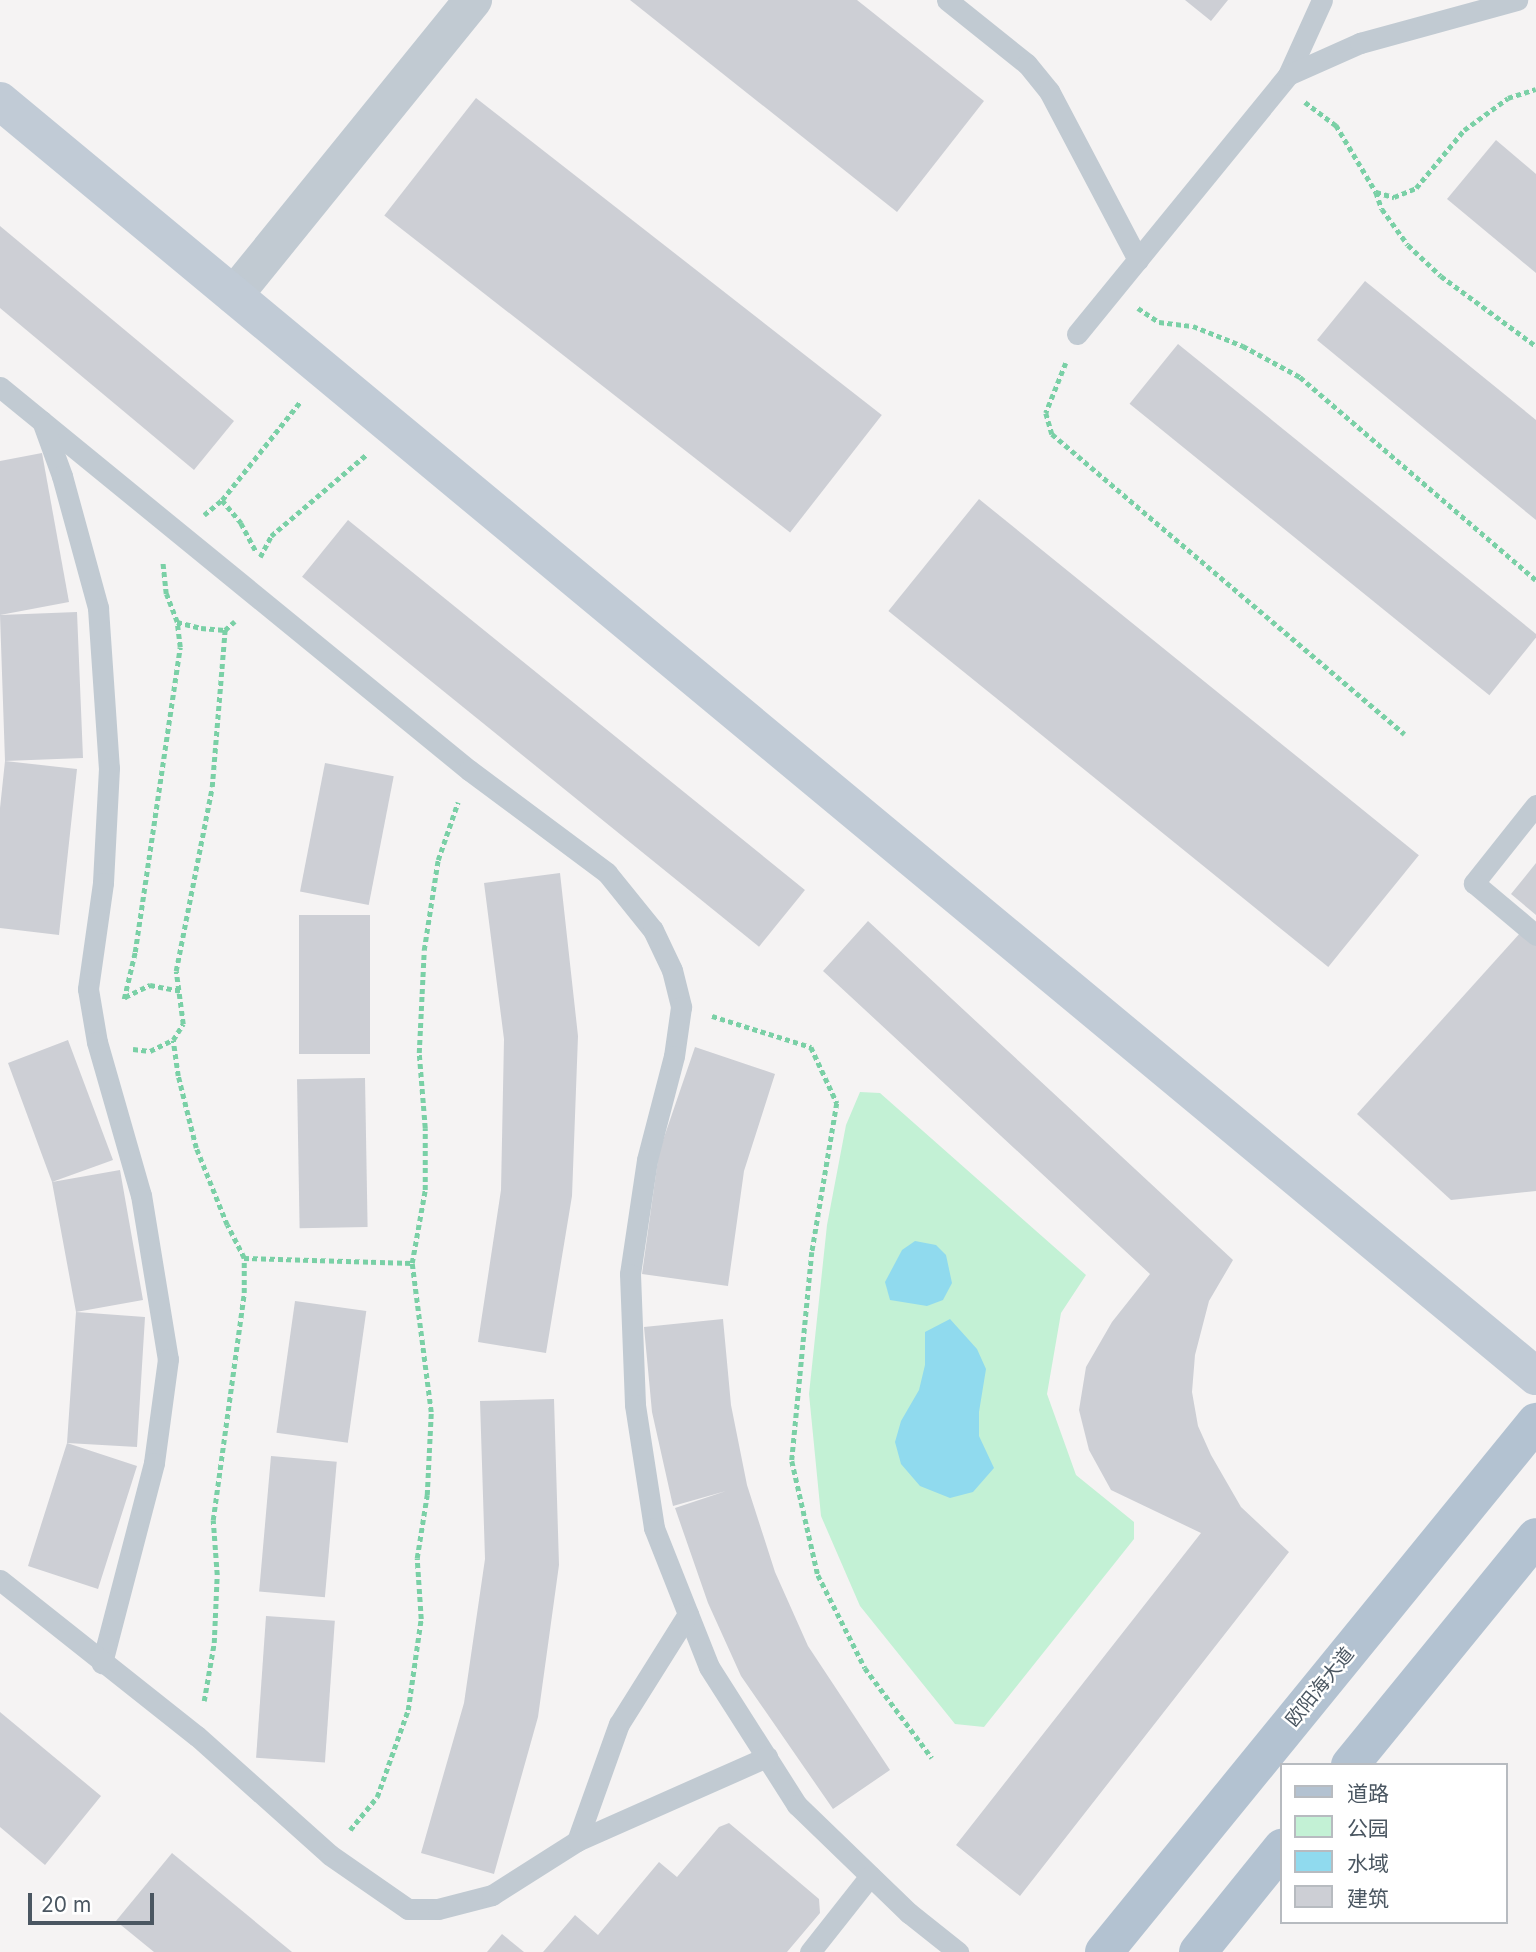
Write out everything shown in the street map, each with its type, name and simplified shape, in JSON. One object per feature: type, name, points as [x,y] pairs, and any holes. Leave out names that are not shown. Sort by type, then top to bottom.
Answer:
[{"type":"main road","points":[[0,101],[1536,1376]]},
{"type":"main road","name":"欧阳海大道","points":[[1104,1952],[1536,1422]]},
{"type":"main road","points":[[1352,1763],[1536,1537]]},
{"type":"main road","points":[[1198,1952],[1280,1850]]},
{"type":"street","points":[[234,295],[473,0]]},
{"type":"lane","points":[[947,0],[1027,64],[1049,91],[1138,260]]},
{"type":"lane","points":[[1077,334],[1285,79],[1322,0]]},
{"type":"lane","points":[[1285,79],[1360,43],[1517,0]]},
{"type":"lane","points":[[0,387],[469,770],[607,873],[653,930],[672,970],[681,1006],[674,1056],[647,1160],[630,1274],[635,1405],[654,1528],[709,1667],[797,1805],[909,1913],[958,1952]]},
{"type":"lane","points":[[41,421],[62,476],[98,608],[109,768],[103,883],[89,989],[97,1042],[141,1195],[168,1359],[155,1463],[102,1663]]},
{"type":"lane","points":[[1536,805],[1474,883],[1536,935]]},
{"type":"lane","points":[[0,1580],[197,1737],[330,1855],[408,1909],[438,1909],[492,1895],[577,1841],[767,1757]]},
{"type":"lane","points":[[577,1841],[619,1724],[688,1614]]},
{"type":"lane","points":[[810,1952],[870,1875]]},
{"type":"path","points":[[1285,79],[1336,125],[1376,192],[1382,209],[1416,253],[1441,276],[1536,346]]},
{"type":"path","points":[[1376,192],[1394,198],[1416,188],[1464,130],[1508,98],[1536,89]]},
{"type":"path","points":[[1114,290],[1159,321],[1193,326],[1244,346],[1300,377],[1536,580]]},
{"type":"path","points":[[1077,334],[1046,413],[1052,434],[1405,734]]},
{"type":"path","points":[[195,522],[222,500],[325,371]]},
{"type":"path","points":[[258,570],[259,558],[271,536],[396,429]]},
{"type":"path","points":[[222,500],[241,523],[259,558]]},
{"type":"path","points":[[122,1007],[135,952],[180,647],[177,622],[166,594],[163,563],[168,554]]},
{"type":"path","points":[[128,1049],[150,1051],[173,1040],[183,1024],[176,971],[212,787],[225,630],[243,614]]},
{"type":"path","points":[[177,622],[225,630]]},
{"type":"path","points":[[330,1855],[377,1797],[408,1710],[421,1619],[417,1558],[427,1495],[431,1412],[412,1263],[425,1190],[425,1128],[419,1053],[424,950],[438,860],[469,770]]},
{"type":"path","points":[[124,998],[150,985],[180,991]]},
{"type":"path","points":[[681,1006],[811,1047],[837,1103],[812,1252],[792,1461],[818,1575],[865,1668],[932,1758]]},
{"type":"path","points":[[173,1040],[178,1076],[196,1148],[227,1225],[244,1258],[244,1293],[214,1520],[214,1643],[197,1737]]},
{"type":"path","points":[[244,1258],[412,1263]]},
{"type":"green space","points":[[860,1092],[880,1093],[1086,1275],[1061,1313],[1047,1394],[1076,1475],[1134,1522],[1134,1539],[984,1727],[955,1724],[860,1606],[821,1516],[809,1394],[827,1225],[846,1125]]},
{"type":"water","points":[[915,1241],[936,1245],[946,1255],[952,1283],[943,1300],[927,1306],[890,1300],[885,1282],[902,1250]]},
{"type":"water","points":[[950,1319],[977,1349],[986,1369],[979,1412],[979,1436],[994,1468],[973,1492],[950,1498],[920,1486],[901,1464],[895,1442],[901,1421],[919,1390],[925,1365],[925,1332]]},
{"type":"building","points":[[630,0],[857,0],[984,101],[897,212]]},
{"type":"building","points":[[1185,0],[1228,0],[1211,21]]},
{"type":"building","points":[[476,98],[882,415],[790,532],[384,215]]},
{"type":"building","points":[[1496,140],[1536,174],[1536,273],[1447,199]]},
{"type":"building","points":[[0,226],[234,421],[194,470],[0,308]]},
{"type":"building","points":[[1365,281],[1536,420],[1536,520],[1317,340]]},
{"type":"building","points":[[1178,344],[1536,634],[1536,638],[1489,695],[1130,404]]},
{"type":"building","points":[[42,453],[69,602],[0,615],[0,461]]},
{"type":"building","points":[[979,499],[1419,855],[1328,967],[888,611]]},
{"type":"building","points":[[348,520],[805,890],[759,947],[302,577]]},
{"type":"building","points":[[77,612],[83,758],[5,761],[0,615]]},
{"type":"building","points":[[5,761],[77,769],[59,935],[0,928],[0,808]]},
{"type":"building","points":[[325,763],[394,776],[369,905],[300,892]]},
{"type":"building","points":[[1536,863],[1536,915],[1511,894]]},
{"type":"building","points":[[560,873],[578,1036],[572,1196],[546,1353],[478,1342],[501,1190],[504,1039],[484,883]]},
{"type":"building","points":[[299,915],[370,915],[370,1054],[299,1054]]},
{"type":"building","points":[[868,921],[1233,1260],[1209,1301],[1195,1355],[1192,1392],[1198,1426],[1211,1455],[1241,1507],[1289,1552],[1020,1896],[956,1845],[1201,1533],[1111,1490],[1089,1450],[1079,1410],[1086,1367],[1112,1322],[1150,1274],[823,971]]},
{"type":"building","points":[[1521,932],[1536,945],[1536,1191],[1451,1200],[1357,1114]]},
{"type":"building","points":[[68,1040],[113,1160],[52,1182],[8,1063]]},
{"type":"building","points":[[695,1047],[775,1074],[744,1171],[728,1286],[642,1274],[659,1152]]},
{"type":"building","points":[[365,1078],[368,1227],[300,1228],[297,1079]]},
{"type":"building","points":[[120,1170],[143,1300],[76,1312],[52,1182]]},
{"type":"building","points":[[295,1301],[366,1311],[348,1443],[276,1433]]},
{"type":"building","points":[[76,1312],[145,1317],[137,1447],[67,1443]]},
{"type":"building","points":[[723,1319],[731,1405],[747,1485],[775,1572],[808,1646],[890,1770],[833,1809],[741,1676],[708,1603],[675,1508],[726,1491],[673,1506],[652,1412],[644,1327]]},
{"type":"building","points":[[554,1399],[559,1565],[538,1717],[494,1874],[421,1853],[464,1703],[485,1559],[480,1401]]},
{"type":"building","points":[[67,1443],[137,1466],[98,1589],[28,1566]]},
{"type":"building","points":[[271,1456],[337,1462],[325,1597],[259,1591]]},
{"type":"building","points":[[266,1616],[335,1621],[325,1762],[256,1758]]},
{"type":"building","points":[[0,1712],[101,1796],[45,1865],[0,1827]]},
{"type":"building","points":[[729,1823],[819,1899],[820,1913],[787,1952],[543,1952],[575,1915],[598,1935],[659,1862],[677,1877],[719,1827]]},
{"type":"building","points":[[172,1853],[292,1952],[154,1952],[116,1921]]},
{"type":"building","points":[[502,1934],[524,1952],[487,1952]]}]
